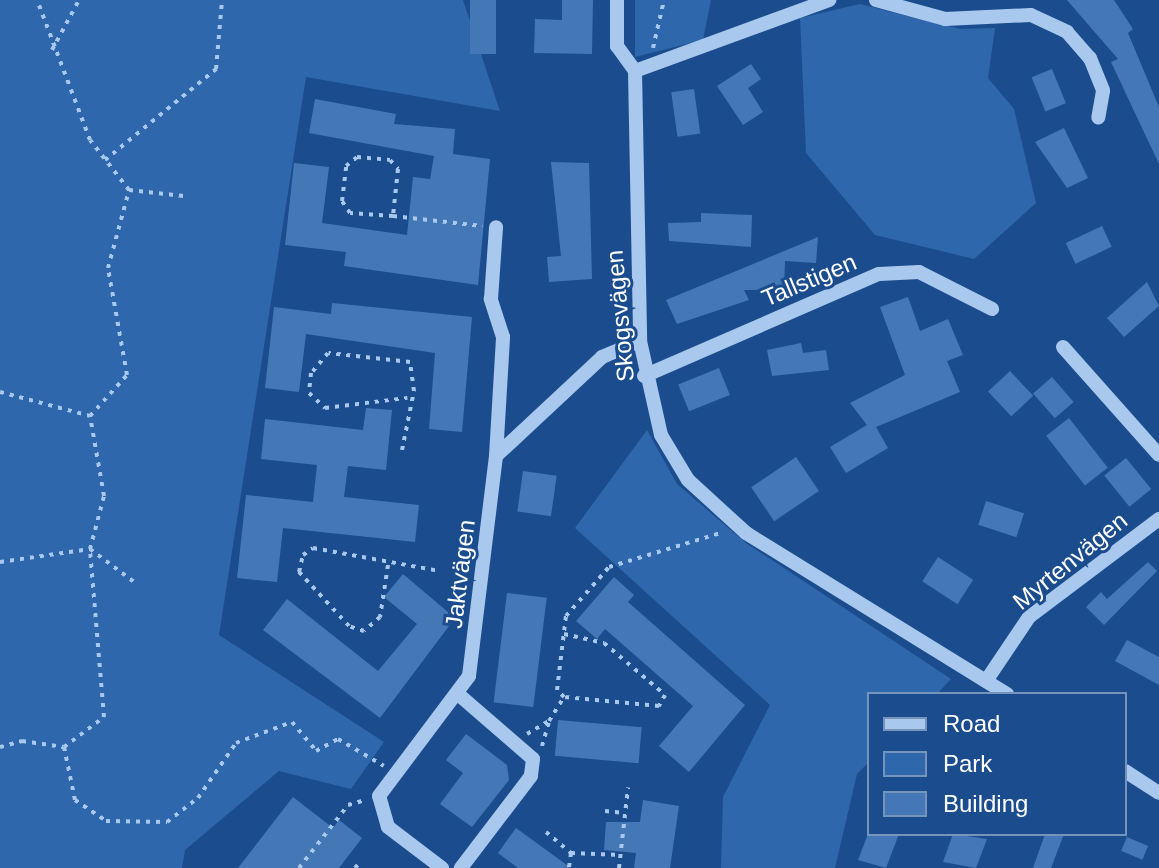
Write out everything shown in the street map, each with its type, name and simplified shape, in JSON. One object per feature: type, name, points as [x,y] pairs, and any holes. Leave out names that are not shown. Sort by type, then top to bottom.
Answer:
[{"type":"street","name":"Skogsvägen","points":[[617,0],[617,46],[642,68],[640,341],[644,376],[661,435],[688,480],[746,533],[1004,692]]},
{"type":"street","points":[[642,68],[827,0]]},
{"type":"street","points":[[876,0],[945,19],[1031,15],[1067,32],[1090,58],[1103,91],[1098,118]]},
{"type":"street","name":"Jaktvägen","points":[[379,796],[458,694],[474,648],[496,456],[503,337],[491,299],[496,227]]},
{"type":"street","name":"Tallstigen","points":[[644,376],[879,274],[919,272],[992,309]]},
{"type":"street","points":[[496,456],[602,357],[640,341]]},
{"type":"street","points":[[1063,347],[1159,455]]},
{"type":"street","name":"Myrtenvägen","points":[[986,681],[1029,617],[1159,519]]},
{"type":"street","points":[[458,694],[533,759],[531,776],[461,868]]},
{"type":"street","points":[[1127,772],[1159,793]]},
{"type":"street","points":[[379,796],[388,827],[442,868]]},
{"type":"path","points":[[37,0],[51,52],[105,160],[129,190],[184,196]]},
{"type":"path","points":[[51,52],[79,0]]},
{"type":"path","points":[[105,160],[216,69],[222,0]]},
{"type":"path","points":[[642,68],[664,0]]},
{"type":"path","points":[[393,216],[398,169],[390,160],[357,157],[346,166],[342,201],[350,213],[496,227]]},
{"type":"path","points":[[90,416],[127,375],[108,268],[129,190]]},
{"type":"path","points":[[402,450],[407,398],[414,391],[410,362],[328,353],[311,373],[309,393],[325,408],[407,398]]},
{"type":"path","points":[[0,392],[90,416]]},
{"type":"path","points":[[0,747],[22,741],[64,747],[104,717],[90,549],[104,496],[90,416]]},
{"type":"path","points":[[564,634],[604,643],[665,695],[659,706],[564,697],[557,690],[566,616],[609,567],[705,532],[746,533]]},
{"type":"path","points":[[388,565],[380,617],[364,631],[349,626],[299,572],[313,548],[382,557],[388,565],[439,571]]},
{"type":"path","points":[[0,562],[90,549],[133,581]]},
{"type":"path","points":[[533,759],[549,721],[564,697]]},
{"type":"path","points":[[518,745],[549,721]]},
{"type":"path","points":[[64,747],[75,800],[106,821],[167,822],[198,798],[236,743],[292,722],[316,751],[338,739],[396,773]]},
{"type":"path","points":[[619,868],[628,788]]},
{"type":"path","points":[[299,868],[348,805],[379,796]]},
{"type":"path","points":[[605,811],[625,813]]},
{"type":"path","points":[[546,832],[571,853],[621,855]]},
{"type":"path","points":[[569,868],[571,853]]},
{"type":"path","points":[[355,868],[360,862]]},
{"type":"green space","points":[[0,0],[463,0],[500,111],[306,77],[219,635],[384,742],[351,789],[279,771],[185,850],[182,868],[0,868]]},
{"type":"green space","points":[[635,0],[711,0],[703,40],[635,57]]},
{"type":"green space","points":[[860,4],[960,29],[995,28],[988,78],[1014,109],[1036,203],[974,259],[875,235],[806,153],[800,18]]},
{"type":"green space","points":[[647,430],[677,484],[746,543],[951,679],[939,692],[867,692],[867,764],[857,774],[835,868],[721,868],[723,797],[770,705],[575,528]]},
{"type":"building","points":[[470,0],[496,0],[496,54],[470,54]]},
{"type":"building","points":[[562,0],[593,0],[592,54],[534,53],[535,19],[562,20]]},
{"type":"building","points":[[1067,0],[1114,0],[1133,29],[1128,33],[1159,107],[1159,164],[1111,62],[1118,59]]},
{"type":"building","points":[[751,64],[761,79],[748,88],[763,112],[743,125],[717,86]]},
{"type":"building","points":[[1052,69],[1066,103],[1045,112],[1032,77]]},
{"type":"building","points":[[694,89],[700,134],[677,137],[671,92]]},
{"type":"building","points":[[315,99],[396,114],[394,124],[455,129],[453,154],[490,159],[478,285],[344,266],[346,252],[285,245],[294,163],[329,167],[322,223],[407,235],[413,177],[430,179],[434,156],[309,133]]},
{"type":"building","points":[[1064,128],[1088,178],[1067,188],[1035,142]]},
{"type":"building","points":[[551,162],[589,163],[592,279],[549,282],[547,257],[561,256]]},
{"type":"building","points":[[701,213],[752,215],[751,247],[669,241],[668,223],[701,222]]},
{"type":"building","points":[[1102,226],[1112,247],[1075,264],[1066,243]]},
{"type":"building","points":[[818,237],[816,263],[785,261],[784,290],[744,290],[749,300],[677,324],[666,300]]},
{"type":"building","points":[[1147,282],[1159,306],[1124,337],[1107,318]]},
{"type":"building","points":[[908,297],[920,331],[948,319],[963,355],[947,361],[960,392],[876,427],[888,448],[846,473],[830,447],[867,425],[850,403],[905,375],[880,307]]},
{"type":"building","points":[[332,303],[472,317],[462,432],[429,429],[435,353],[306,334],[299,392],[265,388],[274,307],[331,314]]},
{"type":"building","points":[[801,343],[803,353],[826,350],[829,370],[772,376],[767,350]]},
{"type":"building","points":[[719,368],[730,395],[689,411],[678,384]]},
{"type":"building","points":[[1010,371],[1033,396],[1011,416],[988,391]]},
{"type":"building","points":[[1052,377],[1074,402],[1055,418],[1033,393]]},
{"type":"building","points":[[366,408],[392,410],[386,470],[348,466],[344,497],[419,505],[415,542],[283,528],[277,582],[237,578],[246,495],[313,502],[317,465],[261,459],[265,419],[363,430]]},
{"type":"building","points":[[1069,418],[1108,468],[1085,485],[1046,436]]},
{"type":"building","points":[[796,457],[819,491],[774,521],[751,487]]},
{"type":"building","points":[[1126,458],[1151,489],[1129,507],[1104,476]]},
{"type":"building","points":[[523,471],[557,476],[551,516],[517,512]]},
{"type":"building","points":[[986,501],[1024,513],[1016,537],[978,525]]},
{"type":"building","points":[[938,557],[973,580],[957,604],[922,581]]},
{"type":"building","points":[[1148,562],[1157,571],[1104,625],[1086,607],[1101,592],[1107,599]]},
{"type":"building","points":[[403,574],[455,618],[380,718],[263,630],[287,599],[378,671],[417,624],[384,597]]},
{"type":"building","points":[[614,577],[634,595],[628,602],[745,705],[689,772],[659,746],[693,706],[605,629],[597,639],[576,621]]},
{"type":"building","points":[[507,593],[547,598],[533,707],[494,702]]},
{"type":"building","points":[[1127,640],[1159,657],[1159,685],[1115,661]]},
{"type":"building","points":[[558,720],[642,727],[639,763],[555,756]]},
{"type":"building","points":[[466,734],[507,765],[509,780],[472,827],[440,804],[463,773],[446,760]]},
{"type":"building","points":[[293,797],[333,828],[339,820],[362,838],[339,868],[238,868]]},
{"type":"building","points":[[643,800],[679,806],[670,868],[634,868],[636,853],[604,850],[606,822],[640,822]]},
{"type":"building","points":[[516,828],[571,868],[518,868],[498,853]]},
{"type":"building","points":[[867,836],[898,836],[886,868],[858,860]]},
{"type":"building","points":[[952,836],[987,839],[976,868],[943,862]]},
{"type":"building","points":[[1044,836],[1063,836],[1051,868],[1033,868]]},
{"type":"building","points":[[1127,837],[1148,846],[1142,860],[1121,851]]}]
